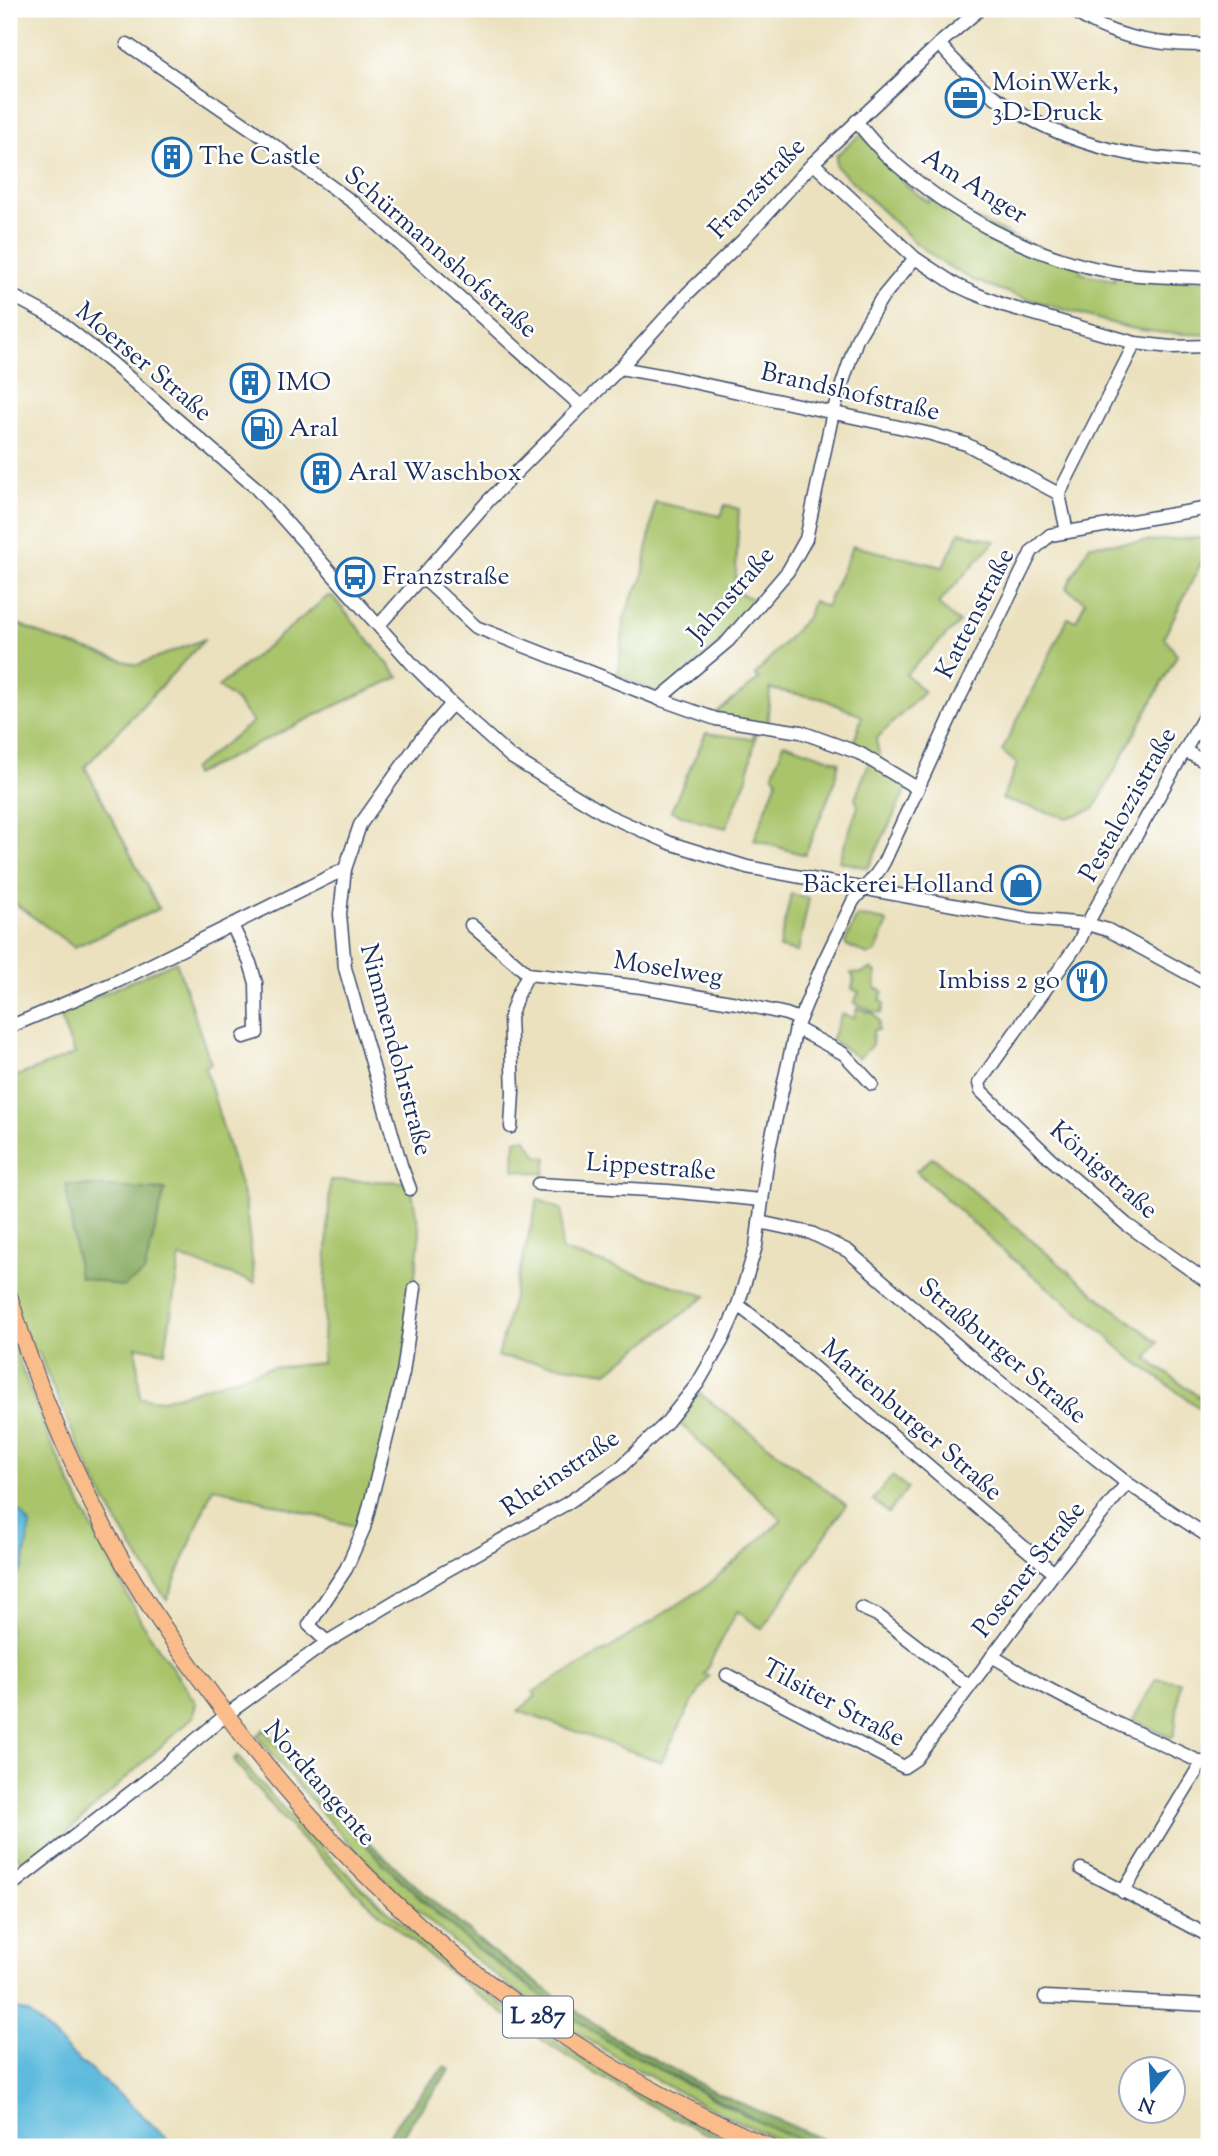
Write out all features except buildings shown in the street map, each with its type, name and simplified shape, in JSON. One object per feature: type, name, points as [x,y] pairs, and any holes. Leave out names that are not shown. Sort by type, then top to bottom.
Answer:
[{"type":"main road","name":"Nordtangente","points":[[9,1295],[26,1352],[59,1433],[114,1547],[158,1620],[226,1715],[283,1785],[394,1903],[519,2005],[613,2066],[703,2115],[770,2147]]},
{"type":"street","name":"Franzstraße","points":[[379,625],[489,500],[620,368],[813,163],[980,9]]},
{"type":"street","points":[[1071,9],[1128,37],[1166,45],[1209,45]]},
{"type":"street","name":"Schürmannshofstraße","points":[[127,44],[354,203],[581,406]]},
{"type":"street","points":[[939,44],[990,94],[1052,130],[1122,154],[1171,161],[1209,162]]},
{"type":"street","name":"Am Anger","points":[[856,121],[887,156],[937,197],[1016,242],[1083,265],[1115,272],[1209,278]]},
{"type":"street","points":[[813,163],[915,258],[957,285],[987,299],[1135,343],[1171,347],[1209,346]]},
{"type":"street","name":"Jahnstraße","points":[[659,699],[728,641],[788,571],[806,539],[833,412],[857,339],[881,299],[915,258]]},
{"type":"street","name":"Moerser Straße","points":[[9,294],[56,319],[113,364],[255,487],[414,666],[512,757],[607,815],[670,843],[747,867],[1029,919],[1087,924],[1108,930],[1209,985]]},
{"type":"street","points":[[1068,532],[1059,494],[1135,343]]},
{"type":"street","name":"Brandshofstraße","points":[[620,368],[833,412],[966,444],[1059,494]]},
{"type":"street","name":"Kattenstraße","points":[[863,888],[872,883],[881,869],[917,788],[1032,551],[1050,535],[1209,508]]},
{"type":"street","points":[[422,576],[477,627],[716,719],[801,732],[859,753],[917,788]]},
{"type":"street","name":"Nimmendohrstraße","points":[[410,1189],[345,968],[340,914],[345,869],[360,825],[421,739],[452,704]]},
{"type":"street","name":"Pestalozzistraße","points":[[979,1083],[1079,942],[1209,708]]},
{"type":"street","points":[[1185,751],[1209,764]]},
{"type":"street","points":[[9,1027],[118,981],[345,869]]},
{"type":"street","name":"Rheinstraße","points":[[226,1715],[327,1642],[444,1572],[566,1504],[621,1467],[667,1422],[698,1383],[722,1341],[756,1246],[770,1142],[797,1023],[845,916],[863,888]]},
{"type":"street","points":[[232,925],[256,983],[257,1033],[244,1037]]},
{"type":"street","points":[[471,925],[528,974],[510,1017],[513,1092],[511,1127]]},
{"type":"street","name":"Moselweg","points":[[528,974],[642,987],[737,1003],[786,1014],[797,1023]]},
{"type":"street","points":[[797,1023],[844,1054],[872,1084]]},
{"type":"street","name":"Königstraße","points":[[979,1083],[981,1091],[1097,1199],[1126,1224],[1209,1283]]},
{"type":"street","name":"Lippestraße","points":[[538,1184],[668,1191],[761,1200]]},
{"type":"street","name":"Straßburger Straße","points":[[759,1222],[811,1233],[848,1251],[995,1378],[1128,1483],[1209,1536]]},
{"type":"street","points":[[327,1642],[309,1625],[346,1569],[365,1528],[403,1373],[415,1288]]},
{"type":"street","name":"Marienburger Straße","points":[[737,1305],[765,1325],[1054,1573]]},
{"type":"street","name":"Posener Straße","points":[[916,1759],[1054,1573],[1128,1483]]},
{"type":"street","points":[[861,1608],[877,1615],[969,1686]]},
{"type":"street","points":[[992,1656],[1088,1710],[1205,1764],[1123,1892]]},
{"type":"street","name":"Tilsiter Straße","points":[[727,1675],[904,1767],[916,1759]]},
{"type":"street","points":[[9,1887],[226,1715]]},
{"type":"street","points":[[1082,1869],[1209,1936]]},
{"type":"street","points":[[1045,1997],[1209,2005]]},
{"type":"green space","points":[[861,134],[905,177],[902,182],[928,202],[931,198],[1081,268],[1080,273],[1114,280],[1115,275],[1209,281],[1209,335],[1129,328],[975,281],[942,263],[916,243],[836,166],[836,156]]},
{"type":"green space","points":[[655,502],[721,516],[725,505],[739,509],[735,591],[762,603],[663,695],[618,676],[624,619],[632,597],[642,581]]},
{"type":"green space","points":[[960,532],[995,541],[938,604],[959,623],[906,674],[924,692],[876,739],[880,759],[853,745],[862,716],[823,699],[770,689],[767,727],[711,717],[759,679],[755,675],[808,616],[813,601],[826,607],[853,546],[943,567]]},
{"type":"green space","points":[[1209,537],[1209,547],[1164,637],[1177,655],[1094,809],[1067,818],[1002,799],[1017,764],[1002,751],[1068,618],[1076,621],[1085,602],[1066,588],[1090,545]]},
{"type":"green space","points":[[328,596],[333,597],[399,677],[194,775],[192,769],[253,722],[235,700],[218,687]]},
{"type":"green space","points":[[9,620],[55,640],[137,665],[205,639],[85,767],[159,909],[74,947],[9,899]]},
{"type":"green space","points":[[758,726],[747,778],[726,828],[671,811],[706,733],[752,739]]},
{"type":"green space","points":[[784,743],[839,762],[834,784],[805,855],[754,840],[777,780],[773,773]]},
{"type":"green space","points":[[870,760],[907,788],[868,868],[839,861],[858,806],[855,798]]},
{"type":"green space","points":[[791,894],[809,898],[798,952],[779,948]]},
{"type":"green space","points":[[857,916],[886,921],[887,925],[875,953],[868,955],[846,945]]},
{"type":"green space","points":[[176,961],[211,1064],[205,1067],[245,1202],[255,1283],[180,1257],[165,1352],[136,1346],[140,1398],[163,1400],[268,1368],[322,1363],[330,1180],[410,1182],[420,1232],[405,1363],[364,1529],[213,1487],[167,1600],[111,1510],[65,1416],[38,1351],[26,1352],[9,1295],[9,1079],[75,1054],[58,1014]]},
{"type":"green space","points":[[871,969],[876,973],[875,988],[883,991],[880,1000],[884,1003],[882,1013],[854,1003],[859,992],[852,989],[854,979],[851,973],[859,974]]},
{"type":"green space","points":[[857,1008],[874,1014],[879,1020],[878,1030],[873,1030],[872,1045],[859,1058],[831,1040],[842,1014],[854,1018]]},
{"type":"green space","points":[[525,1138],[538,1156],[547,1158],[545,1174],[514,1170],[515,1140]]},
{"type":"green space","points":[[933,1157],[1096,1295],[1158,1342],[1147,1359],[1209,1404],[1209,1415],[1127,1355],[1003,1251],[916,1171]]},
{"type":"green space","points":[[66,1185],[165,1190],[144,1273],[123,1287],[79,1277]]},
{"type":"green space","points":[[538,1199],[562,1210],[561,1250],[706,1296],[607,1372],[498,1357]]},
{"type":"green space","points":[[9,1317],[17,1356],[50,1441],[143,1625],[196,1703],[193,1717],[63,1836],[24,1865],[9,1844],[9,1584],[23,1567],[29,1523],[9,1498]]},
{"type":"green space","points":[[699,1393],[846,1505],[762,1629],[737,1611],[704,1674],[709,1676],[661,1762],[518,1711],[536,1696],[533,1692],[610,1648],[708,1585],[782,1520],[676,1420]]},
{"type":"green space","points":[[892,1476],[908,1488],[888,1513],[873,1500]]},
{"type":"green space","points":[[1156,1678],[1180,1682],[1175,1732],[1172,1738],[1133,1720]]},
{"type":"green space","points":[[264,1729],[310,1784],[383,1863],[487,1956],[564,2011],[633,2055],[705,2095],[817,2147],[796,2147],[688,2097],[584,2037],[486,1968],[439,1930],[359,1853],[257,1736]]},
{"type":"green space","points":[[237,1756],[293,1819],[350,1876],[453,1966],[507,2008],[621,2083],[681,2117],[743,2147],[734,2147],[624,2090],[571,2059],[470,1988],[421,1950],[304,1841],[237,1764],[234,1759]]},
{"type":"green space","points":[[326,1802],[488,1948],[610,2035],[709,2089],[839,2147],[817,2147],[771,2128],[607,2041],[464,1938],[383,1863]]},
{"type":"green space","points":[[445,2066],[450,2070],[397,2147],[383,2147],[396,2123]]},
{"type":"water","points":[[9,1498],[30,1525],[23,1567],[9,1584]]},
{"type":"water","points":[[9,2006],[29,2013],[176,2147],[9,2147]]},
{"type":"place","name":"MoinWerk, 3D-Druck","points":[[965,98]]},
{"type":"place","name":"The Castle","points":[[172,157]]},
{"type":"place","name":"IMO","points":[[250,383]]},
{"type":"place","name":"Aral","points":[[262,429]]},
{"type":"place","name":"Aral Waschbox","points":[[321,473]]},
{"type":"place","name":"Franzstraße","points":[[355,577]]},
{"type":"place","name":"Bäckerei Holland","points":[[1021,885]]},
{"type":"place","name":"Imbiss 2 go","points":[[1087,981]]}]
